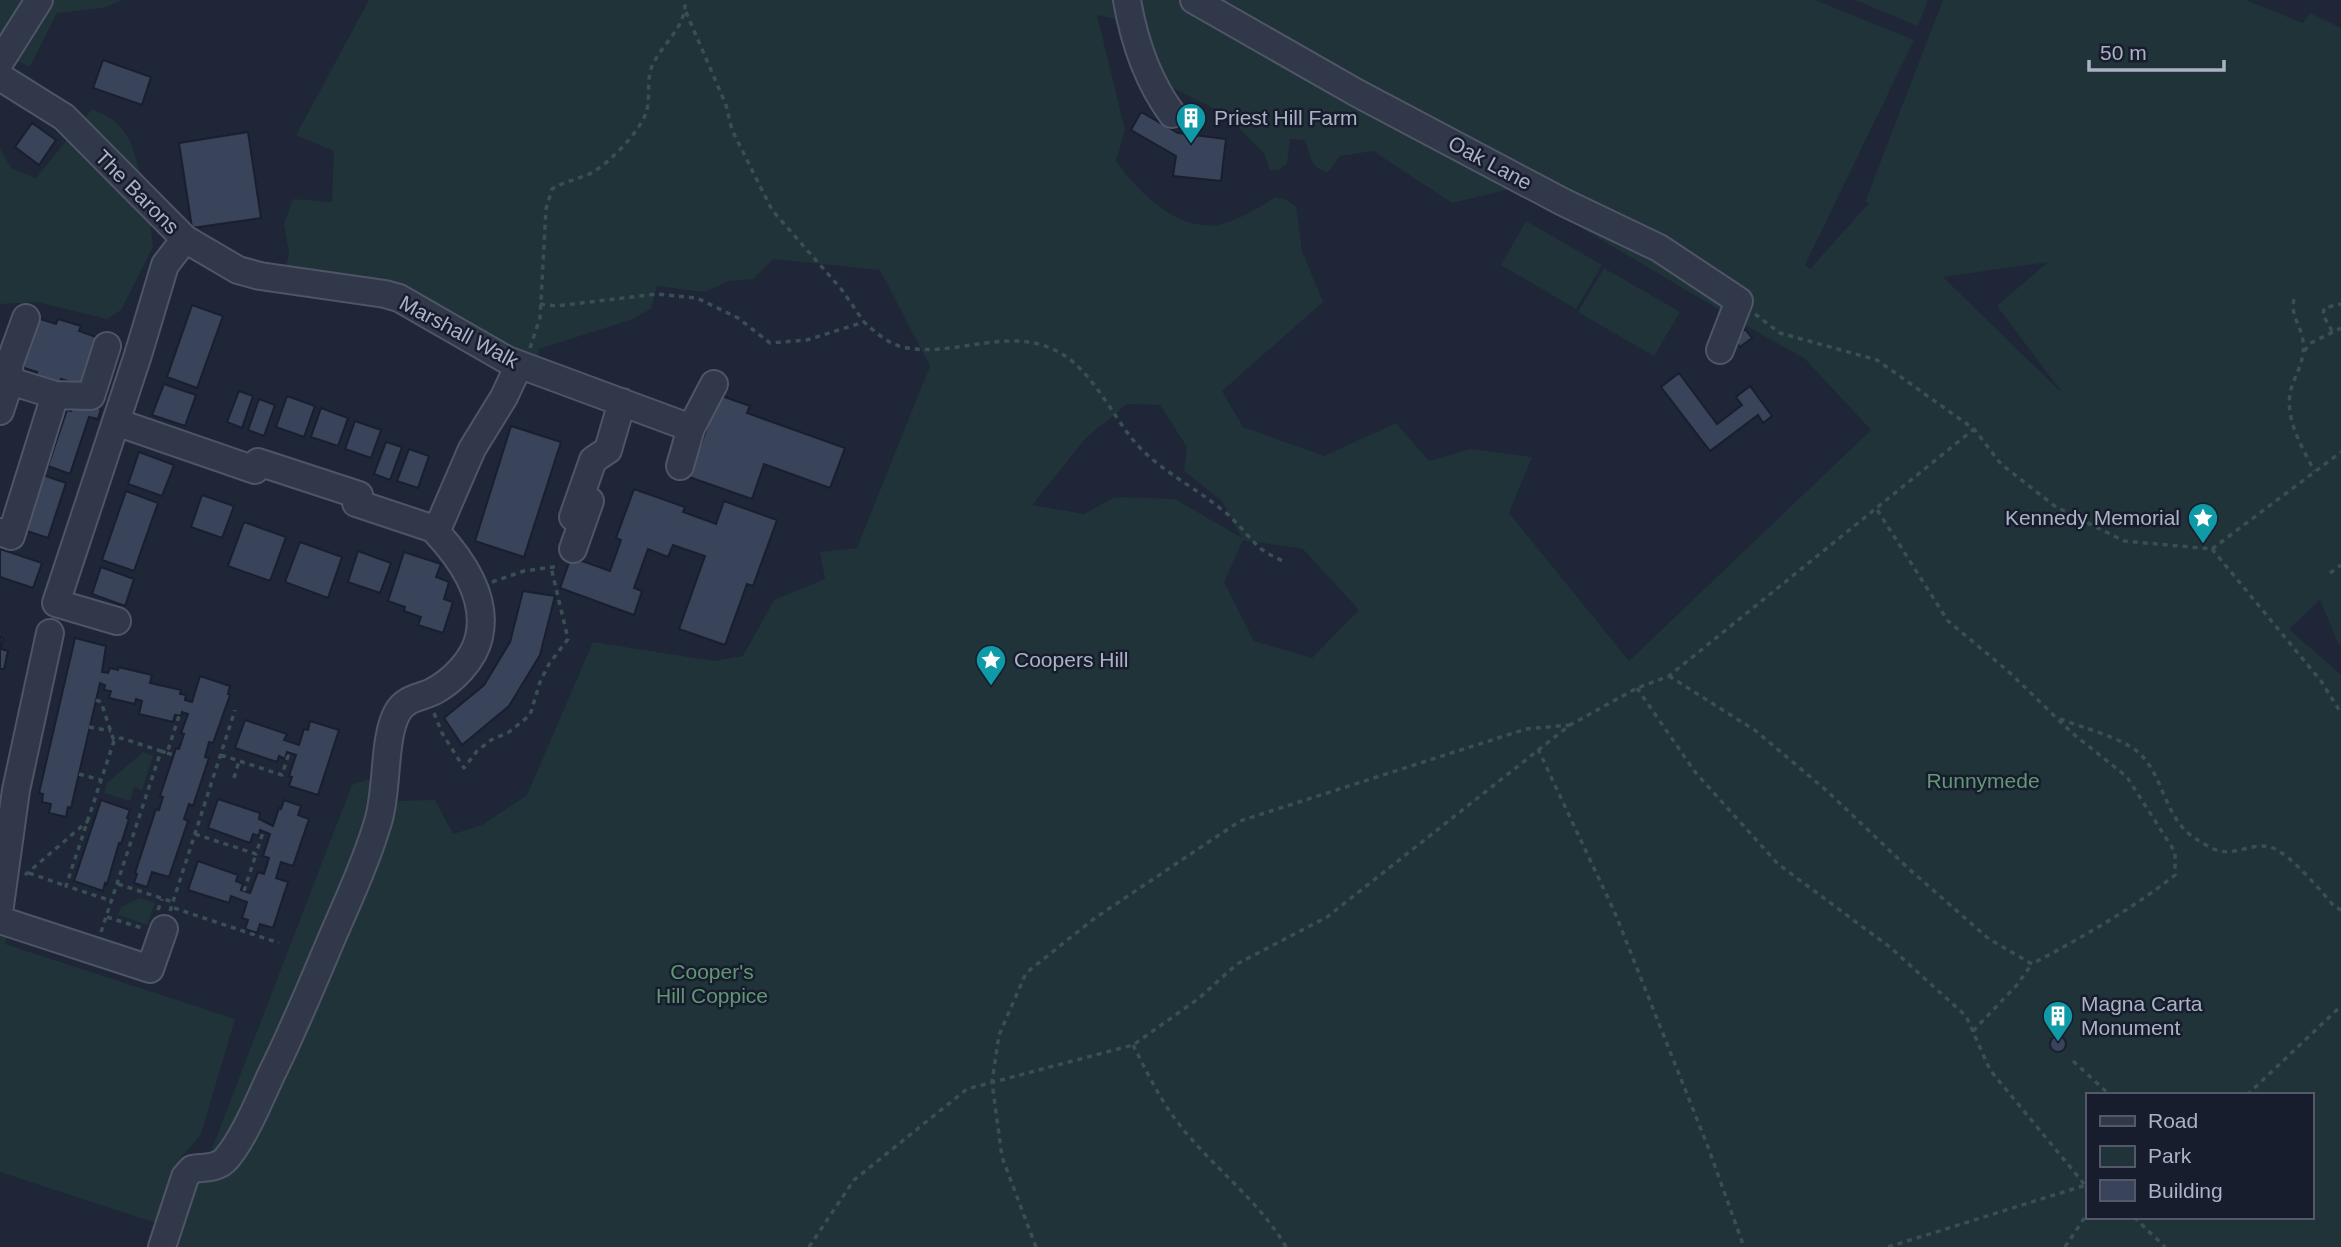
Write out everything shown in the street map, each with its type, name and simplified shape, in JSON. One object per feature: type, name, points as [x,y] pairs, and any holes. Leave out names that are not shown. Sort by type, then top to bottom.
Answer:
[{"type":"street","points":[[0,62],[39,0]]},
{"type":"street","points":[[1127,0],[1133,37],[1157,94],[1172,114]]},
{"type":"street","name":"Oak Lane","points":[[1194,0],[1369,99],[1563,202],[1659,248],[1739,301]]},
{"type":"street","name":"The Barons","points":[[0,77],[64,117],[185,239],[165,265],[117,422],[56,603],[117,621]]},
{"type":"street","name":"Marshall Walk","points":[[185,239],[238,270],[260,276],[385,293],[399,298],[507,360],[691,428]]},
{"type":"street","points":[[1720,349],[1739,301]]},
{"type":"street","points":[[0,411],[10,380],[9,365],[26,318]]},
{"type":"street","points":[[10,380],[55,395],[91,396],[107,346]]},
{"type":"street","points":[[437,530],[472,449],[521,366]]},
{"type":"street","points":[[680,466],[691,428],[714,384]]},
{"type":"street","points":[[0,532],[11,536],[55,395]]},
{"type":"street","points":[[573,549],[622,402]]},
{"type":"street","points":[[117,422],[255,470],[252,479],[353,512],[356,503],[437,530],[458,555],[474,588],[480,618],[479,638],[470,657],[454,678],[426,694],[411,698],[398,711],[392,728],[379,820],[284,1049],[251,1117],[226,1160],[218,1166],[192,1169],[185,1177],[162,1247]]},
{"type":"street","points":[[573,517],[593,460],[608,450]]},
{"type":"street","points":[[50,634],[16,790],[1,907],[95,951],[150,969],[163,918]]},
{"type":"path","points":[[685,0],[686,12],[726,105],[732,130],[772,210],[842,290],[864,323],[899,345],[943,348],[1009,340],[1043,346],[1063,354],[1085,376],[1134,441],[1161,467],[1220,508],[1260,549],[1286,563]]},
{"type":"path","points":[[521,366],[540,318],[546,209],[552,189],[568,180],[588,174],[609,159],[633,135],[645,114],[651,68],[686,12]]},
{"type":"path","points":[[540,304],[556,306],[657,294],[697,298],[738,318],[770,343],[807,340],[864,323]]},
{"type":"path","points":[[2294,299],[2293,315],[2303,340],[2303,352],[2302,366],[2292,384],[2288,408],[2314,471]]},
{"type":"path","points":[[1739,301],[1780,333],[1877,360],[1974,429],[2001,464],[2056,507],[2124,541],[2213,549],[2341,452]]},
{"type":"path","points":[[2333,331],[2323,315],[2324,307],[2341,304]]},
{"type":"path","points":[[2303,352],[2311,343],[2341,328]]},
{"type":"path","points":[[809,1247],[854,1180],[967,1088],[1133,1045],[1198,999],[1237,964],[1327,917],[1570,725],[1637,688],[1669,676],[1974,429]]},
{"type":"path","points":[[1876,508],[1948,621],[2127,777],[2175,852],[2175,875],[2142,901],[2032,964],[2016,986],[1973,1031]]},
{"type":"path","points":[[474,588],[524,570],[566,565],[573,549]]},
{"type":"path","points":[[2213,549],[2321,681],[2341,713]]},
{"type":"path","points":[[2330,573],[2341,565]]},
{"type":"path","points":[[426,694],[442,733],[464,768],[477,751],[491,740],[509,732],[530,715],[540,682],[549,664],[568,639],[551,567]]},
{"type":"path","points":[[1669,676],[1756,731],[1827,791],[1909,869],[1989,939],[2032,964]]},
{"type":"path","points":[[1637,688],[1695,772],[1778,864],[1891,948],[1966,1016],[1990,1070],[2086,1185],[1888,1247]]},
{"type":"path","points":[[66,886],[114,741],[101,702],[96,700]]},
{"type":"path","points":[[163,918],[195,834],[235,710]]},
{"type":"path","points":[[167,753],[179,716]]},
{"type":"path","points":[[2056,717],[2130,746],[2140,754],[2154,773],[2170,812],[2194,838],[2220,852],[2263,846],[2274,848],[2341,910]]},
{"type":"path","points":[[1036,1247],[1002,1157],[992,1082],[999,1035],[1026,973],[1095,918],[1240,821],[1526,729],[1570,725]]},
{"type":"path","points":[[89,727],[111,731]]},
{"type":"path","points":[[114,741],[121,738],[174,755]]},
{"type":"path","points":[[1538,749],[1615,913],[1708,1147],[1744,1247]]},
{"type":"path","points":[[95,951],[161,751]]},
{"type":"path","points":[[221,755],[282,775],[286,756]]},
{"type":"path","points":[[234,778],[239,761]]},
{"type":"path","points":[[79,774],[101,780]]},
{"type":"path","points":[[1,907],[28,873],[88,821]]},
{"type":"path","points":[[244,891],[263,832]]},
{"type":"path","points":[[195,834],[256,854]]},
{"type":"path","points":[[28,873],[112,901]]},
{"type":"path","points":[[117,884],[162,899]]},
{"type":"path","points":[[162,899],[163,918]]},
{"type":"path","points":[[162,899],[163,918]]},
{"type":"path","points":[[107,917],[163,918],[279,943]]},
{"type":"path","points":[[2248,1093],[2341,1006]]},
{"type":"path","points":[[1133,1045],[1156,1091],[1180,1125],[1237,1186],[1286,1247]]},
{"type":"path","points":[[2073,1061],[2108,1093]]},
{"type":"path","points":[[2065,1247],[2086,1216]]},
{"type":"path","points":[[2136,1219],[2165,1247]]},
{"type":"green space","points":[[0,0],[122,0],[103,8],[57,13],[30,67],[0,53]]},
{"type":"green space","points":[[369,0],[1815,0],[1914,40],[1805,265],[1810,269],[1870,202],[1865,202],[1943,0],[2246,0],[2303,23],[2310,13],[2341,28],[2341,645],[2320,600],[2289,629],[2341,675],[2341,1247],[174,1247],[352,785],[368,779],[396,801],[435,800],[453,834],[482,825],[527,795],[593,642],[714,661],[743,656],[774,600],[825,579],[820,552],[857,548],[930,366],[880,270],[773,259],[754,279],[729,281],[704,292],[657,286],[651,309],[630,320],[539,349],[538,361],[286,268],[289,253],[284,224],[293,199],[332,202],[334,151],[296,135]],"holes":[[[1097,15],[1120,20],[1169,86],[1227,115],[1265,155],[1270,170],[1279,170],[1287,163],[1290,139],[1304,140],[1317,168],[1328,172],[1340,156],[1373,151],[1452,203],[1514,188],[1804,358],[1871,430],[1629,661],[1509,513],[1532,457],[1471,449],[1429,461],[1396,423],[1324,456],[1243,427],[1222,391],[1323,302],[1302,251],[1296,207],[1287,200],[1275,197],[1255,210],[1224,224],[1201,225],[1172,215],[1135,185],[1116,161],[1125,130]],[[2048,262],[1997,306],[2064,395],[1943,277]],[[1127,404],[1160,405],[1187,447],[1184,471],[1222,501],[1242,538],[1175,499],[1115,497],[1084,514],[1032,505],[1086,438]],[[1243,540],[1303,549],[1359,610],[1312,658],[1254,641],[1224,582]]]},
{"type":"green space","points":[[1855,0],[1928,0],[1918,26]]},
{"type":"green space","points":[[92,109],[121,127],[131,144],[141,177],[123,193],[150,223],[153,247],[121,310],[107,319],[37,302],[0,304],[0,148],[11,168],[36,178]]},
{"type":"green space","points":[[1526,221],[1602,265],[1576,309],[1501,265]]},
{"type":"green space","points":[[1604,268],[1680,312],[1654,356],[1578,312]]},
{"type":"green space","points":[[143,752],[153,756],[142,790],[134,787],[130,801],[104,793],[107,783]]},
{"type":"green space","points":[[140,898],[155,903],[147,925],[118,915],[121,907]]},
{"type":"green space","points":[[0,934],[7,937],[5,944],[235,1019],[201,1134],[179,1160],[156,1223],[0,1172]]},
{"type":"building","points":[[103,60],[151,77],[142,105],[93,88]]},
{"type":"building","name":"Priest Hill Farm","points":[[1141,112],[1178,133],[1226,139],[1221,181],[1173,176],[1176,156],[1131,130]]},
{"type":"building","points":[[32,123],[56,140],[39,165],[15,147]]},
{"type":"building","points":[[248,132],[261,218],[192,228],[179,143]]},
{"type":"building","points":[[192,305],[223,316],[197,388],[167,377]]},
{"type":"building","points":[[37,318],[56,324],[58,319],[81,326],[79,331],[96,337],[81,385],[61,379],[60,384],[36,376],[37,372],[21,367]]},
{"type":"building","points":[[1745,329],[1752,338],[1740,347],[1733,338]]},
{"type":"building","points":[[1679,373],[1717,424],[1742,405],[1736,397],[1750,386],[1772,416],[1763,423],[1758,415],[1710,451],[1661,387]]},
{"type":"building","points":[[164,384],[196,395],[185,426],[152,415]]},
{"type":"building","points":[[239,391],[253,396],[242,428],[227,422]]},
{"type":"building","points":[[719,395],[750,406],[747,413],[845,448],[830,488],[764,464],[752,499],[689,477]]},
{"type":"building","points":[[287,396],[315,406],[304,437],[276,427]]},
{"type":"building","points":[[259,399],[275,405],[264,436],[248,430]]},
{"type":"building","points":[[74,400],[101,409],[98,419],[89,417],[70,474],[48,466],[67,410],[71,411]]},
{"type":"building","points":[[321,408],[348,418],[338,446],[311,437]]},
{"type":"building","points":[[355,421],[381,430],[371,458],[345,449]]},
{"type":"building","points":[[511,426],[561,442],[524,557],[475,541]]},
{"type":"building","points":[[386,442],[402,447],[390,480],[374,474]]},
{"type":"building","points":[[409,449],[429,456],[418,488],[397,481]]},
{"type":"building","points":[[139,452],[174,465],[162,496],[128,484]]},
{"type":"building","points":[[43,475],[66,483],[48,538],[24,530]]},
{"type":"building","points":[[634,489],[685,507],[683,512],[716,524],[724,501],[777,520],[753,586],[747,584],[725,645],[679,629],[705,556],[673,545],[668,557],[648,549],[634,588],[642,591],[634,615],[560,588],[571,557],[610,571],[621,540],[616,538]]},
{"type":"building","points":[[126,491],[158,503],[134,571],[102,560]]},
{"type":"building","points":[[202,495],[234,506],[222,538],[191,527]]},
{"type":"building","points":[[244,522],[286,537],[270,581],[228,566]]},
{"type":"building","points":[[300,542],[342,557],[328,598],[285,582]]},
{"type":"building","points":[[0,549],[42,563],[33,588],[0,577]]},
{"type":"building","points":[[358,551],[391,563],[380,593],[348,582]]},
{"type":"building","points":[[404,552],[441,564],[436,577],[449,582],[444,599],[453,602],[443,633],[418,625],[421,617],[388,601]]},
{"type":"building","points":[[101,567],[134,579],[125,606],[92,594]]},
{"type":"building","points":[[523,591],[555,596],[540,655],[509,706],[462,745],[444,718],[484,685],[510,642]]},
{"type":"building","points":[[0,637],[3,638],[1,649],[8,651],[4,669],[0,669]]},
{"type":"building","points":[[75,638],[106,646],[102,672],[108,673],[110,668],[118,670],[118,667],[152,675],[150,683],[181,690],[180,694],[186,695],[185,700],[192,702],[200,676],[230,686],[230,695],[213,743],[209,742],[205,757],[209,758],[193,806],[189,804],[184,819],[188,821],[169,877],[152,872],[147,887],[134,883],[135,873],[156,809],[159,810],[163,797],[160,796],[176,748],[179,749],[188,714],[182,712],[181,716],[175,715],[173,722],[139,714],[142,701],[136,699],[135,704],[109,698],[111,691],[104,690],[105,685],[100,683],[71,808],[68,807],[66,817],[49,813],[51,804],[42,802],[43,794],[39,793]]},
{"type":"building","points":[[245,720],[287,734],[284,740],[299,745],[304,729],[308,730],[310,721],[339,730],[318,795],[289,786],[292,777],[289,776],[296,755],[287,752],[285,759],[279,756],[277,762],[235,748]]},
{"type":"building","points":[[218,799],[260,813],[259,819],[273,826],[284,800],[301,806],[298,815],[309,819],[293,866],[281,862],[276,878],[288,882],[273,928],[260,924],[257,933],[245,929],[248,920],[242,918],[247,902],[231,896],[229,903],[188,890],[198,861],[238,875],[236,881],[243,884],[241,890],[250,893],[258,872],[264,874],[269,858],[263,856],[270,834],[260,830],[259,836],[253,834],[250,843],[208,828]]},
{"type":"building","points":[[101,800],[130,810],[121,844],[119,843],[103,891],[74,881]]},
{"type":"building","name":"Magna Carta Monument","points":[[2058,1036],[2064,1038],[2064,1050],[2058,1052],[2052,1050],[2050,1044],[2052,1038]]},
{"type":"place","name":"Priest Hill Farm","points":[[1191,145]]},
{"type":"place","name":"Kennedy Memorial","points":[[2203,545]]},
{"type":"place","name":"Coopers Hill","points":[[991,687]]},
{"type":"place","name":"Magna Carta Monument","points":[[2058,1043]]},
{"type":"park label","name":"Runnymede","points":[[1983,781]]},
{"type":"park label","name":"Cooper's Hill Coppice","points":[[712,984]]}]
